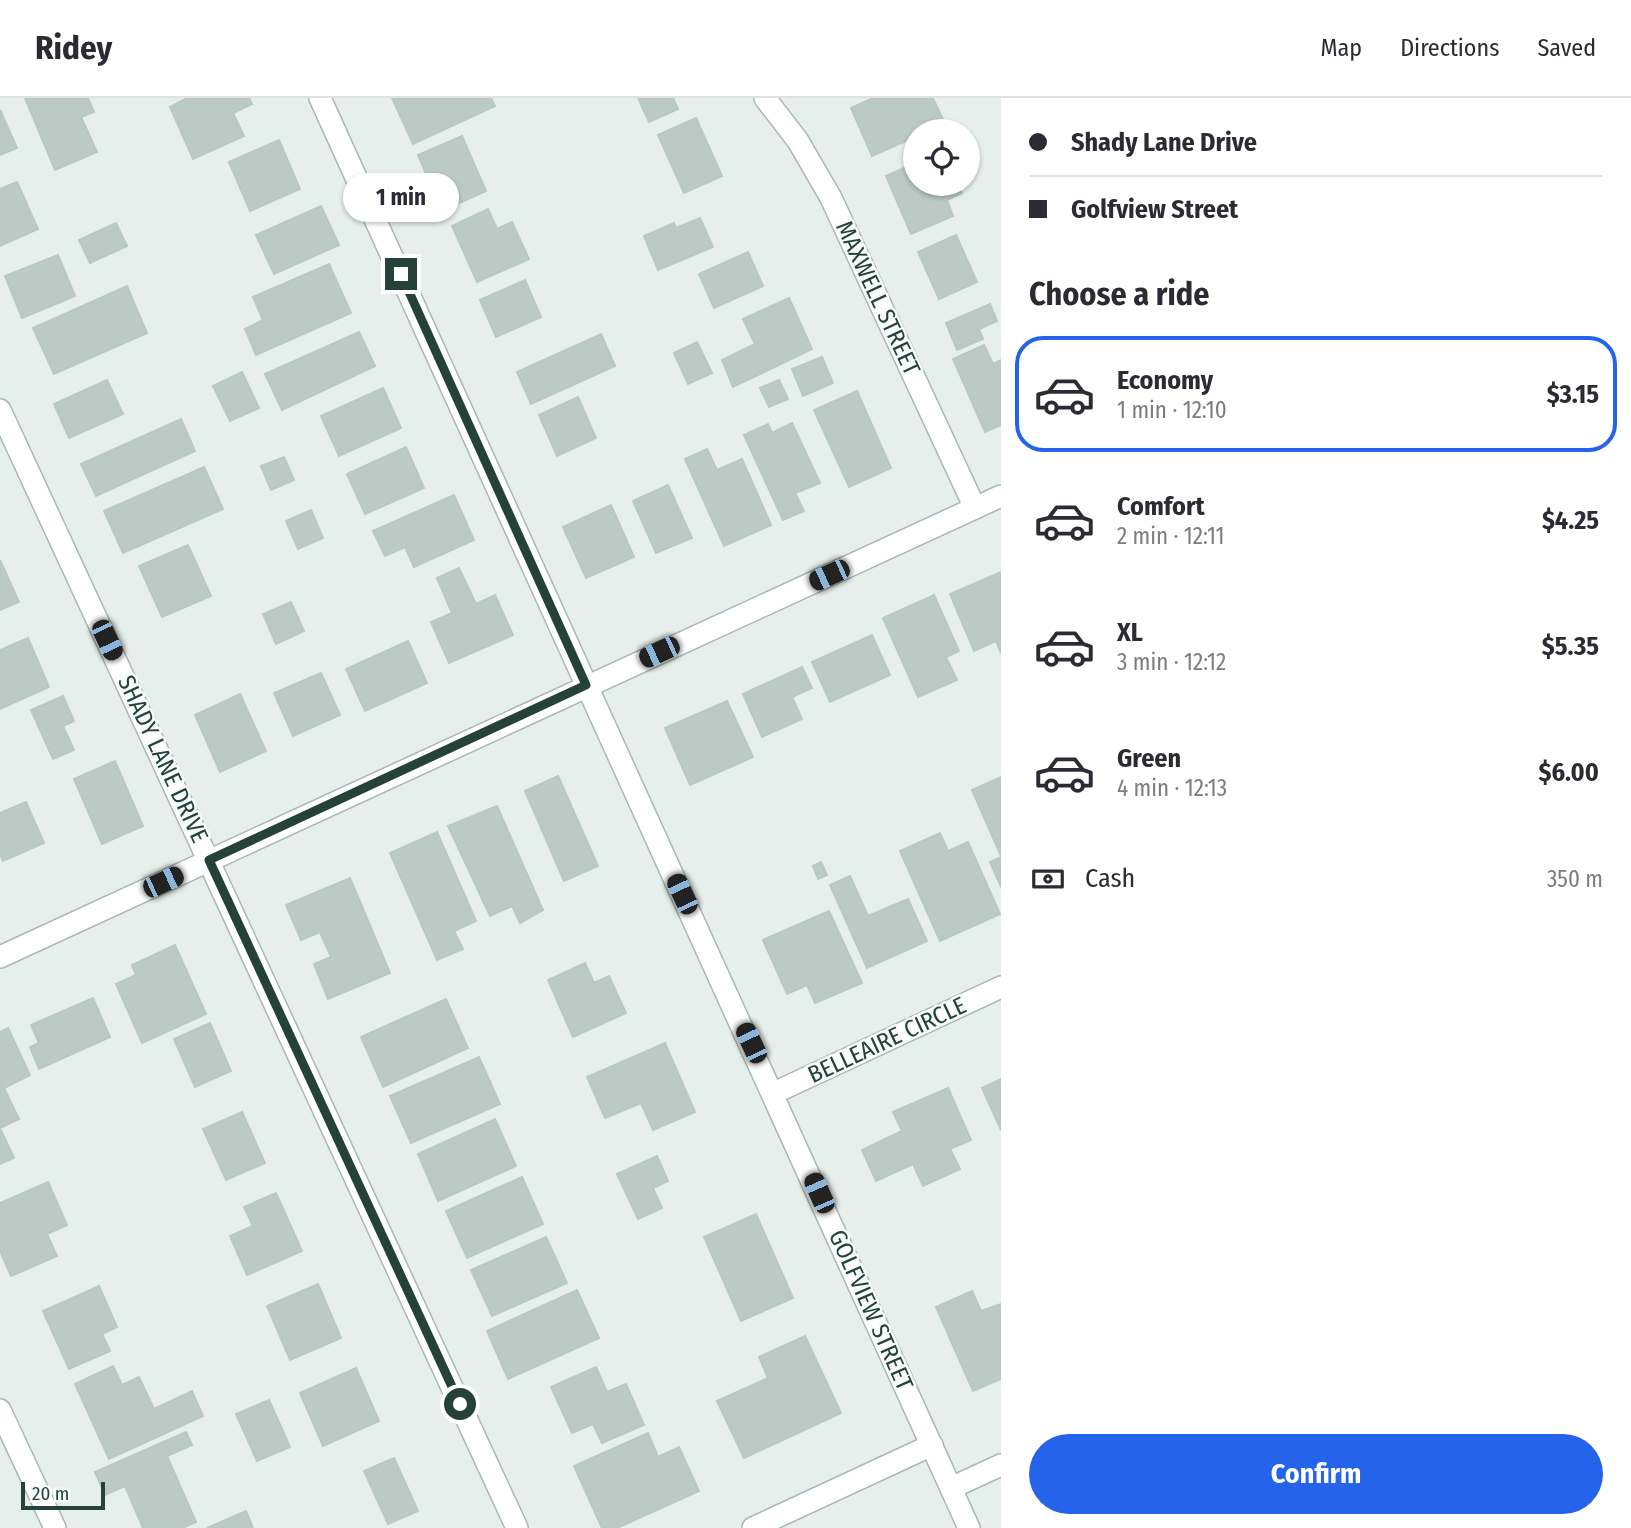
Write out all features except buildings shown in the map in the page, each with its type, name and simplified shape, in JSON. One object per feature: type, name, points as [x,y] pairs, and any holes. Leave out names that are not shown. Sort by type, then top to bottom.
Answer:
[{"type":"street","name":"GOLFVIEW STREET","points":[[320,98],[774,1093],[969,1528]]},
{"type":"street","name":"MAXWELL STREET","points":[[765,98],[799,141],[831,198],[975,508]]},
{"type":"street","name":"SHADY LANE DRIVE","points":[[0,411],[517,1528]]},
{"type":"street","points":[[0,957],[1001,496]]},
{"type":"street","name":"BELLEAIRE CIRCLE","points":[[774,1093],[1001,987]]},
{"type":"street","points":[[0,1410],[55,1528]]},
{"type":"street","points":[[753,1528],[932,1445]]},
{"type":"street","points":[[951,1488],[1001,1465]]},
{"type":"route","points":[[401,274],[586,685],[209,860],[460,1404]]}]
